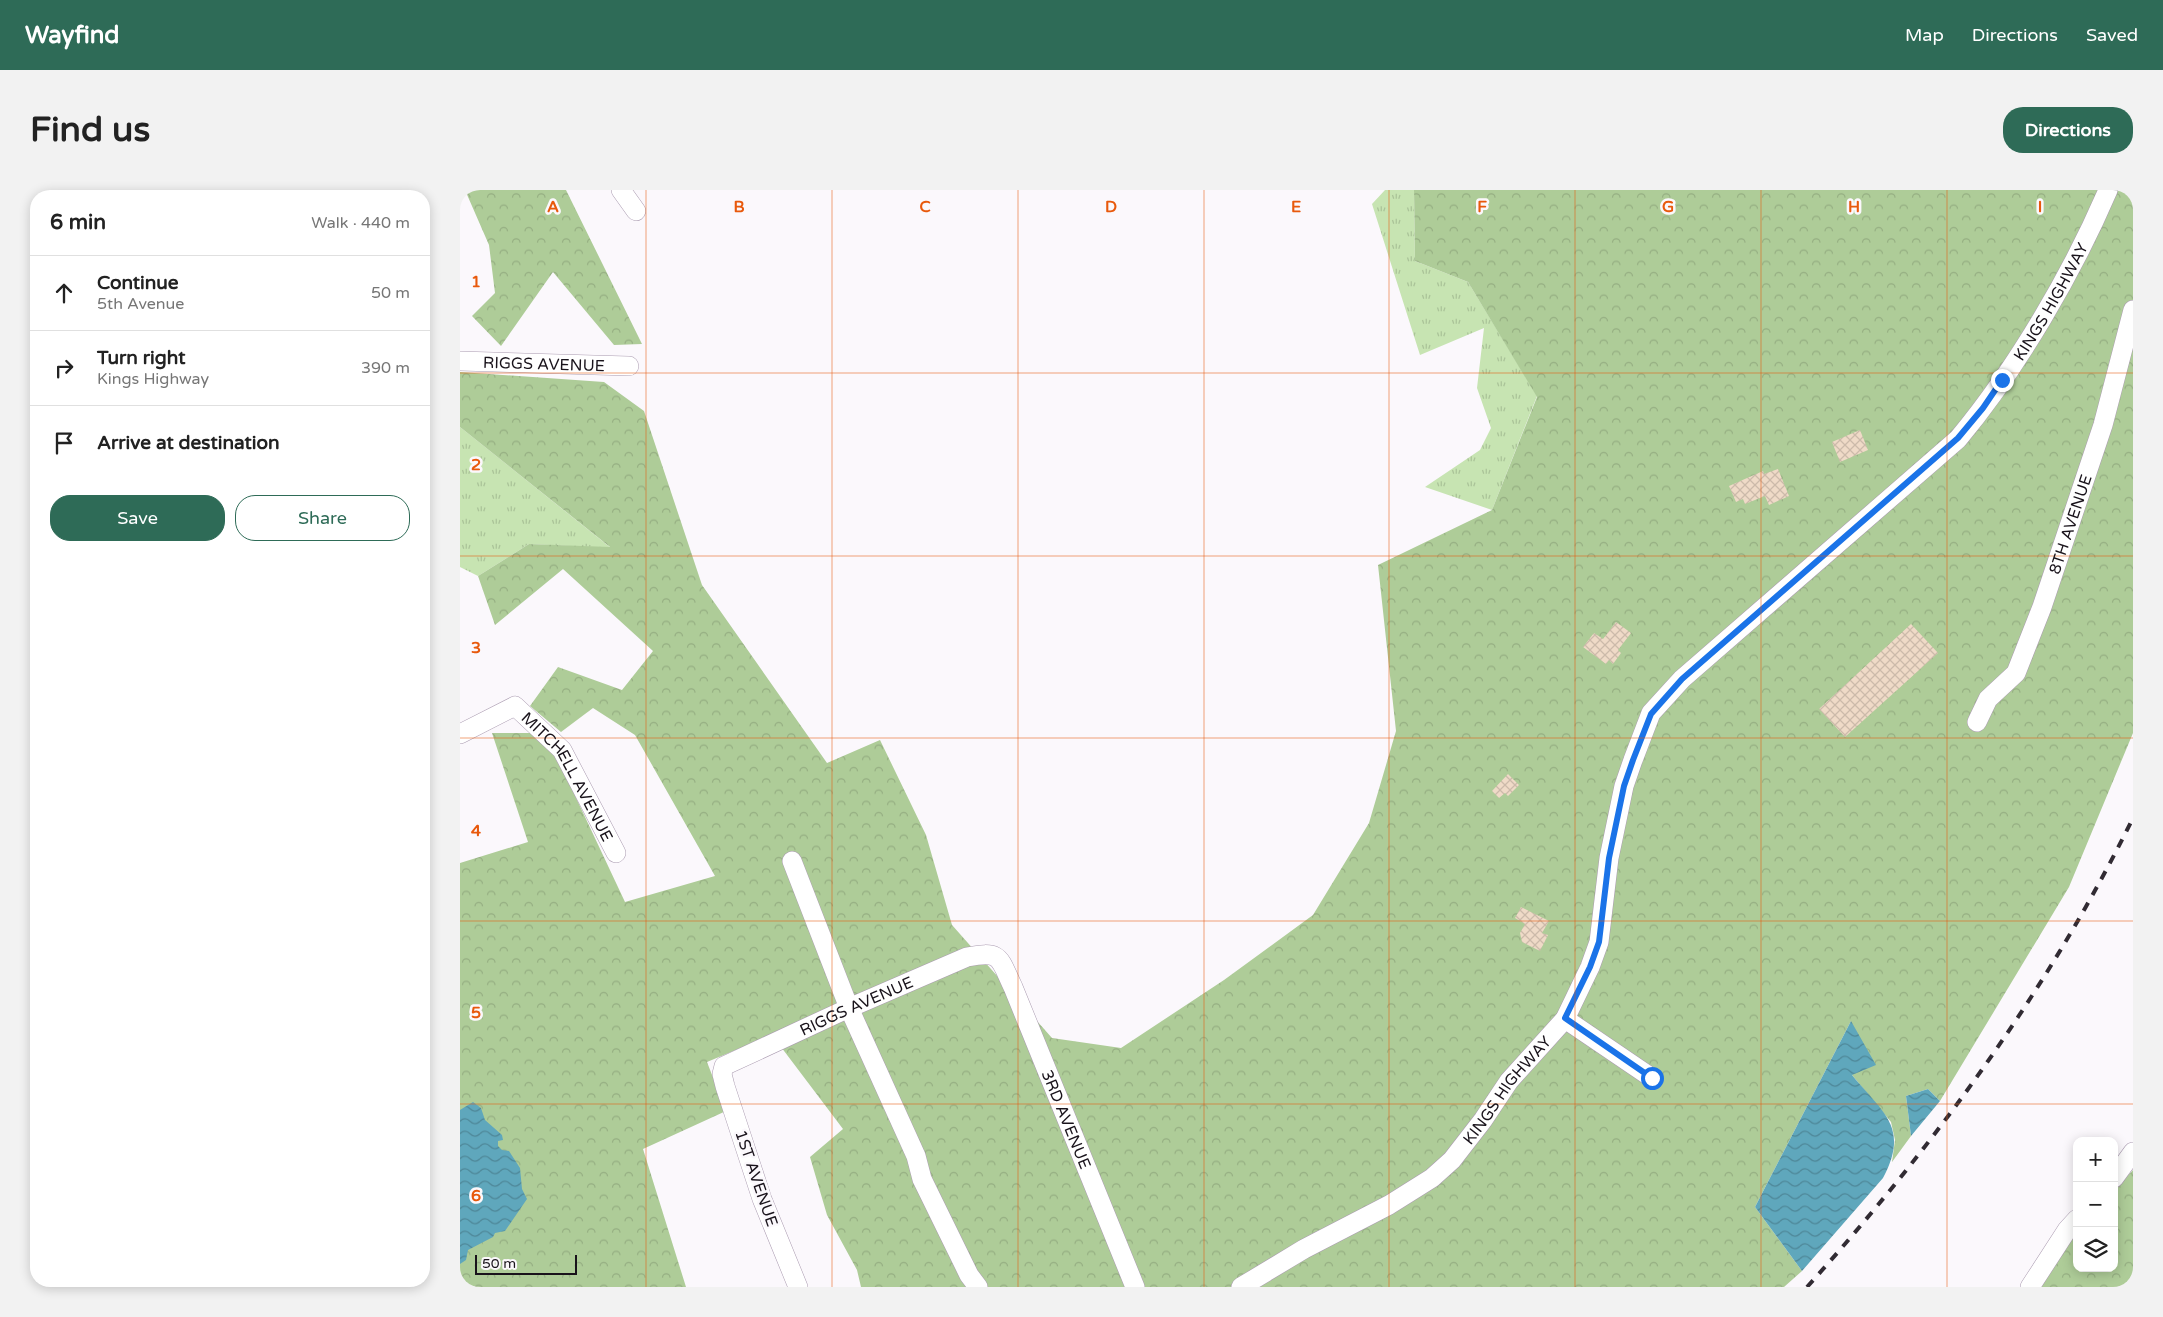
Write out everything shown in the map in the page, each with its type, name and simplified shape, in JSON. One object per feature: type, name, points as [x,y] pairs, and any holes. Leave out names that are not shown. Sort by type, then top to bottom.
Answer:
[{"type":"street","points":[[621,190],[636,211]]},
{"type":"street","name":"KINGS HIGHWAY","points":[[1241,1287],[1304,1249],[1389,1205],[1432,1178],[1452,1160],[1483,1120],[1509,1081],[1565,1018],[1590,967],[1599,942],[1605,880],[1624,786],[1651,714],[1682,679],[1958,438],[1983,408],[2075,261],[2108,190]]},
{"type":"street","name":"8TH AVENUE","points":[[1977,722],[1988,699],[2016,673],[2042,607],[2103,425],[2133,310]]},
{"type":"street","name":"RIGGS AVENUE","points":[[460,361],[629,366]]},
{"type":"street","name":"MITCHELL AVENUE","points":[[460,734],[516,706],[562,750],[616,852]]},
{"type":"street","points":[[792,861],[849,1008],[916,1156],[922,1179],[969,1274],[978,1287]]},
{"type":"street","name":"RIGGS AVENUE","points":[[724,1068],[731,1062],[849,1008],[967,957],[988,953],[993,956]]},
{"type":"street","name":"3RD AVENUE","points":[[993,956],[1000,959],[1038,1044],[1135,1287]]},
{"type":"street","points":[[1565,1018],[1652,1078]]},
{"type":"street","name":"1ST AVENUE","points":[[724,1068],[722,1074],[725,1086],[762,1199],[798,1287]]},
{"type":"street","points":[[2118,1173],[2133,1152]]},
{"type":"street","points":[[2030,1287],[2067,1230],[2073,1224]]},
{"type":"green space","points":[[465,190],[566,190],[642,344],[614,345],[553,272],[501,346],[472,316],[495,293],[489,245]]},
{"type":"green space","points":[[1385,190],[1414,190],[1415,261],[1468,282],[1537,396],[1492,510],[1425,487],[1480,450],[1491,428],[1477,388],[1484,328],[1420,355],[1372,204]]},
{"type":"green space","points":[[1414,190],[2133,190],[2133,733],[2069,887],[1940,1101],[1928,1089],[1906,1096],[1911,1136],[1892,1162],[1895,1140],[1891,1122],[1852,1075],[1851,1021],[1755,1207],[1802,1271],[1784,1287],[861,1287],[857,1270],[827,1215],[810,1157],[843,1129],[772,1035],[707,1062],[726,1111],[643,1149],[686,1287],[460,1287],[460,863],[528,842],[492,733],[530,733],[555,753],[625,902],[715,876],[635,735],[593,708],[561,732],[530,706],[558,667],[622,690],[653,651],[563,569],[495,625],[478,576],[529,544],[610,547],[460,427],[460,372],[604,382],[644,411],[702,585],[827,763],[880,740],[926,835],[952,925],[1052,1038],[1121,1048],[1224,980],[1313,915],[1369,823],[1396,731],[1378,565],[1492,510],[1537,397],[1468,282],[1415,261]]},
{"type":"green space","points":[[460,427],[611,548],[529,544],[478,576],[460,567]]},
{"type":"green space","points":[[2133,1170],[2133,1287],[2022,1287],[2073,1233],[2073,1272],[2118,1272],[2118,1186]]},
{"type":"water","points":[[1851,1021],[1876,1065],[1852,1075],[1883,1111],[1893,1133],[1894,1146],[1891,1160],[1883,1178],[1802,1271],[1755,1207]]},
{"type":"water","points":[[1928,1089],[1940,1101],[1911,1136],[1906,1096]]},
{"type":"water","points":[[473,1102],[481,1108],[485,1120],[502,1135],[503,1140],[498,1141],[498,1146],[502,1150],[509,1151],[520,1168],[522,1189],[527,1199],[505,1231],[495,1233],[493,1237],[468,1250],[466,1260],[460,1264],[460,1110]]},
{"type":"building","points":[[1860,430],[1868,450],[1840,462],[1832,442]]},
{"type":"building","points":[[1778,469],[1789,496],[1769,505],[1765,496],[1745,504],[1743,499],[1736,502],[1729,486],[1763,471],[1764,474]]},
{"type":"building","points":[[1616,622],[1631,633],[1618,650],[1621,653],[1613,664],[1609,660],[1606,664],[1583,647],[1594,633],[1603,639]]},
{"type":"building","points":[[1911,624],[1938,653],[1845,737],[1819,709]]},
{"type":"building","points":[[1508,774],[1519,785],[1508,796],[1505,793],[1499,798],[1492,791]]},
{"type":"building","points":[[1521,907],[1549,921],[1542,933],[1548,935],[1540,951],[1522,942],[1520,933],[1525,924],[1515,918]]},
{"type":"railway","points":[[1807,1287],[1900,1178],[1986,1064],[2064,944],[2100,882],[2133,818]]},
{"type":"route","points":[[1652,1078],[1565,1018],[1590,967],[1599,942],[1605,880],[1624,786],[1642,732],[1651,714],[1682,679],[1958,438],[1983,408],[2002,380]]}]
